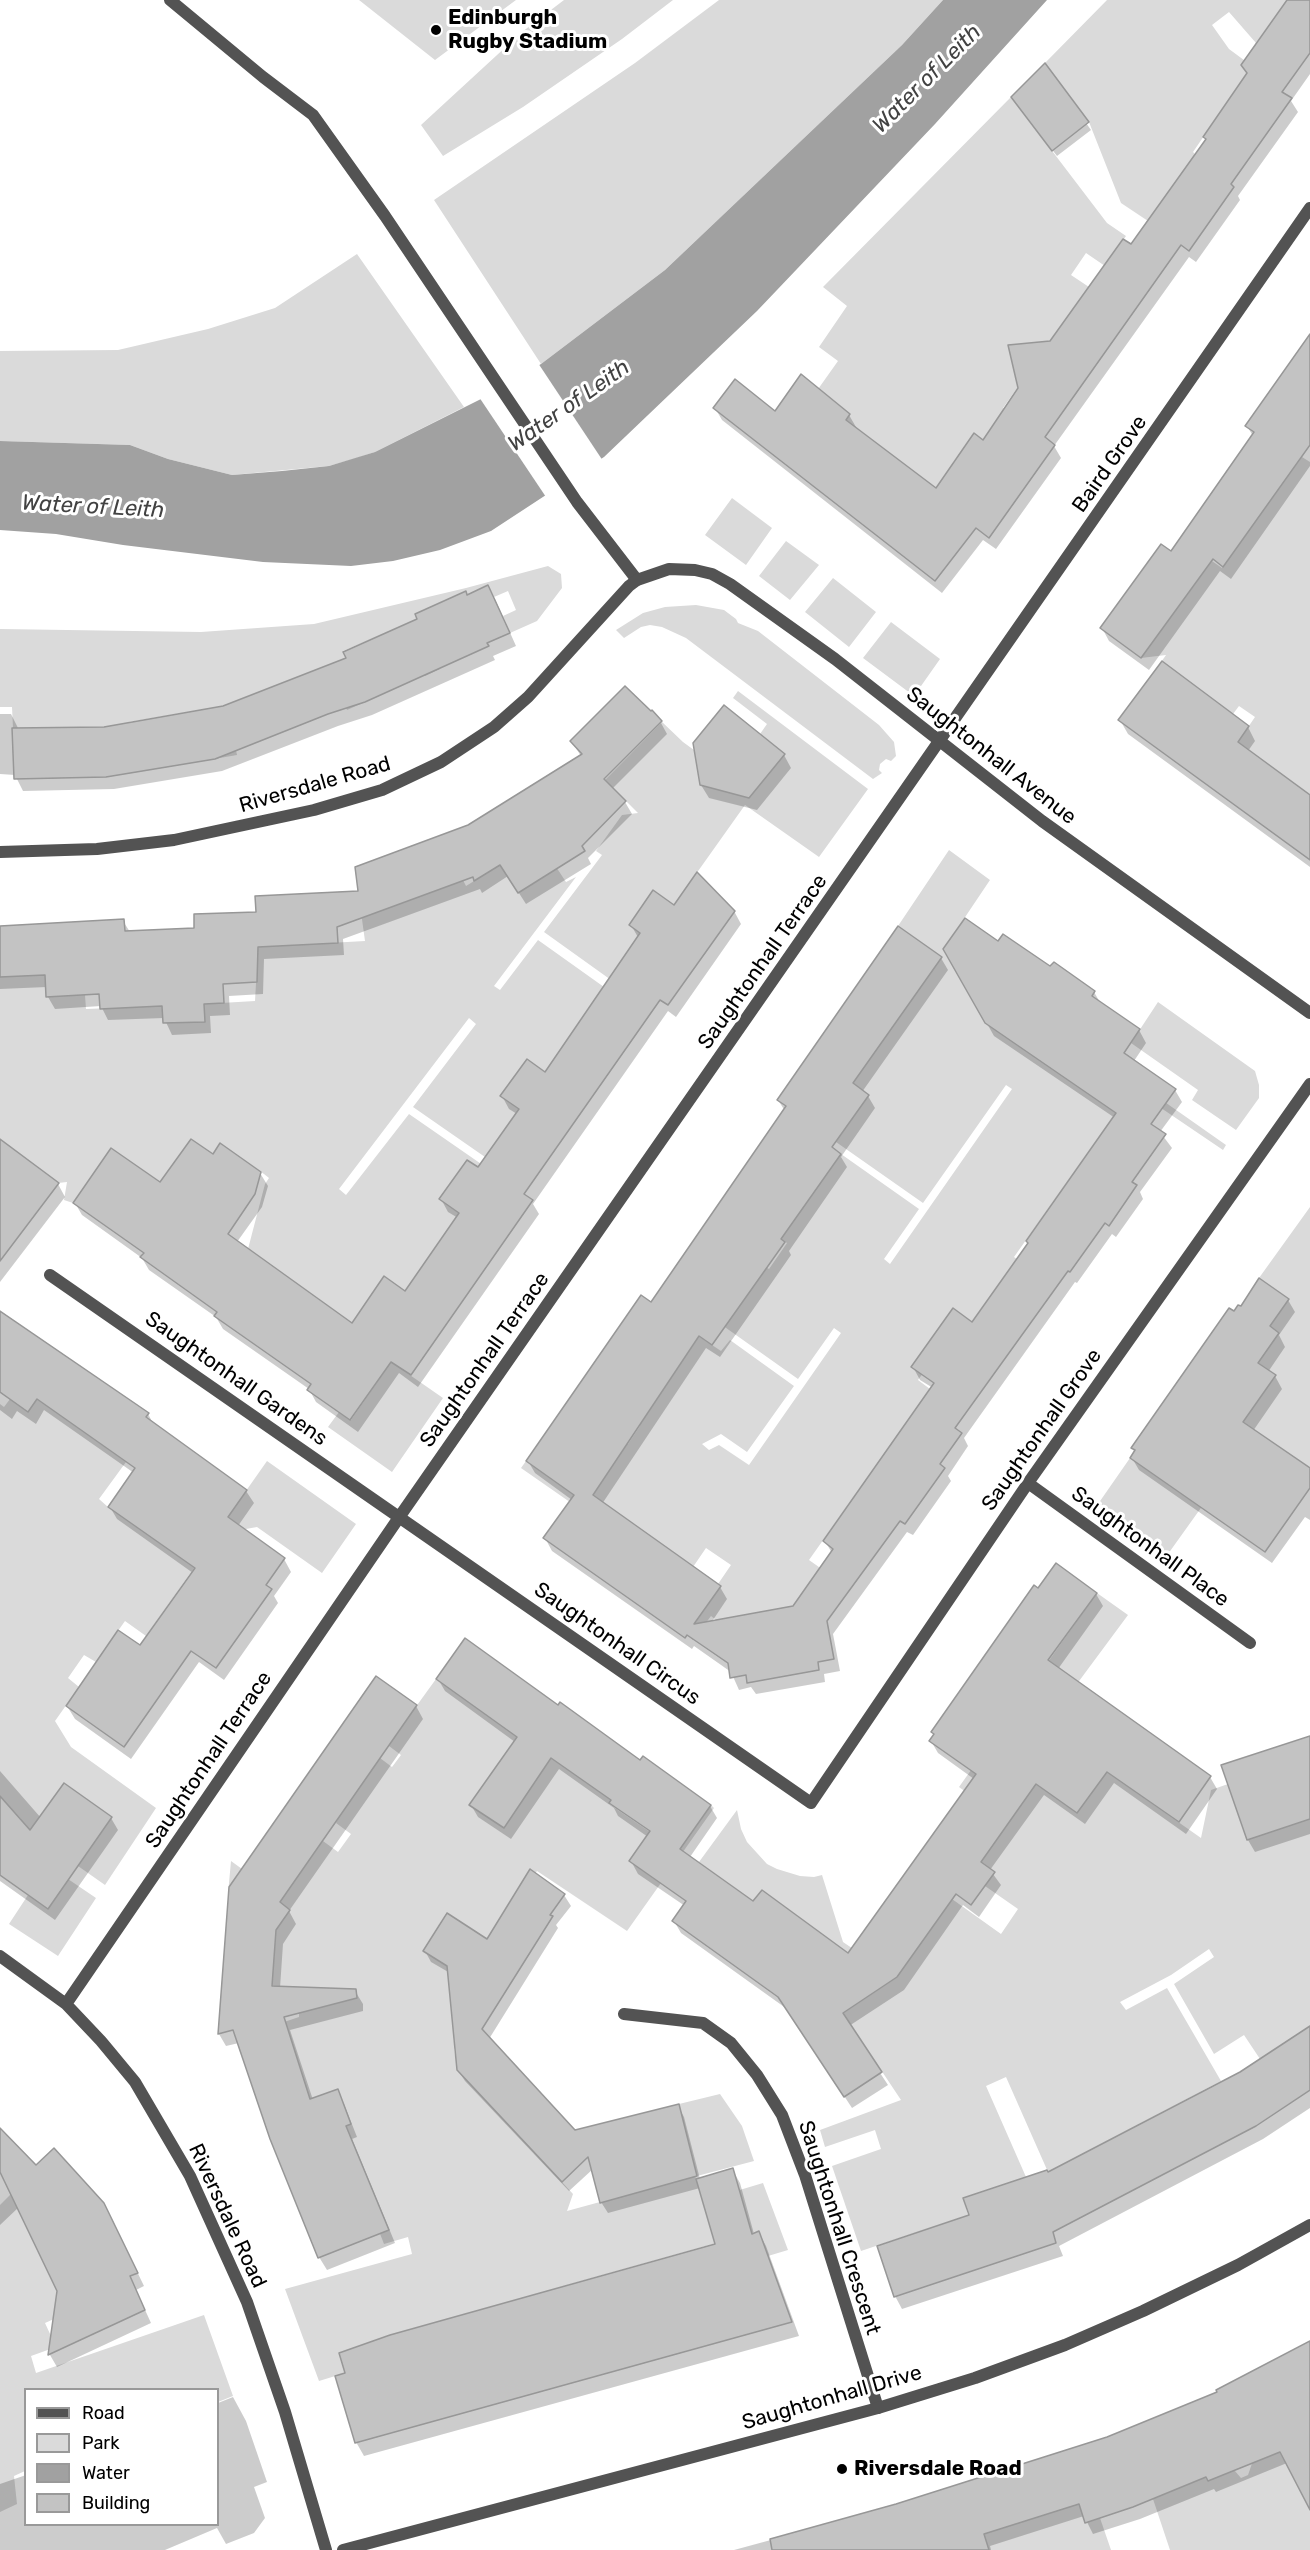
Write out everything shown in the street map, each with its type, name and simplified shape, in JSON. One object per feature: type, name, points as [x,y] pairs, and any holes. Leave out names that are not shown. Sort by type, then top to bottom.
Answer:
[{"type":"street","points":[[170,0],[313,115],[401,238],[577,502],[637,580]]},
{"type":"street","name":"Baird Grove","points":[[941,741],[1310,208]]},
{"type":"street","name":"Saughtonhall Avenue","points":[[637,580],[669,569],[695,570],[712,574],[730,584],[835,659],[1042,820],[1310,1013]]},
{"type":"street","name":"Riversdale Road","points":[[0,852],[97,849],[174,840],[314,810],[382,790],[415,776],[468,746],[528,697],[618,595],[637,580]]},
{"type":"street","name":"Saughtonhall Terrace","points":[[66,2004],[400,1516],[941,741]]},
{"type":"street","name":"Saughtonhall Grove","points":[[811,1803],[1028,1483],[1310,1083]]},
{"type":"street","name":"Saughtonhall Gardens","points":[[50,1275],[400,1516]]},
{"type":"street","name":"Saughtonhall Place","points":[[1028,1483],[1250,1643]]},
{"type":"street","name":"Saughtonhall Circus","points":[[400,1516],[811,1803]]},
{"type":"street","name":"Riversdale Road","points":[[0,1956],[66,2004],[135,2082],[190,2176],[247,2302],[289,2423],[326,2550]]},
{"type":"street","name":"Saughtonhall Crescent","points":[[624,2014],[703,2023],[731,2043],[757,2075],[782,2115],[801,2165],[878,2408]]},
{"type":"street","name":"Saughtonhall Drive","points":[[343,2550],[878,2408],[975,2378],[1065,2345],[1143,2311],[1238,2265],[1310,2225]]},
{"type":"green space","name":"Edinburgh Rugby Stadium","points":[[359,0],[516,0],[435,60]]},
{"type":"green space","points":[[564,0],[673,0],[622,39],[523,107],[443,156],[421,125],[522,32]]},
{"type":"green space","points":[[719,0],[943,0],[902,45],[665,270],[541,364],[434,200],[635,63]]},
{"type":"green space","points":[[1107,0],[1287,0],[1256,43],[1229,12],[1212,25],[1229,49],[1252,66],[1148,221],[1121,203],[1089,122],[1045,63]]},
{"type":"green space","points":[[1011,97],[1107,223],[1126,236],[1105,266],[1086,253],[1071,275],[1089,287],[1003,408],[1013,415],[991,445],[974,434],[952,464],[945,522],[834,435],[850,414],[831,398],[816,392],[838,361],[819,347],[847,306],[823,287]]},
{"type":"green space","points":[[357,254],[464,407],[375,452],[357,458],[329,466],[232,475],[168,459],[130,445],[0,441],[0,351],[118,350],[208,329],[275,308]]},
{"type":"green space","points":[[1302,457],[1310,462],[1310,795],[1238,742],[1255,717],[1239,706],[1221,730],[1150,678],[1166,655],[1141,658],[1212,561],[1222,568]]},
{"type":"green space","points":[[732,498],[772,528],[746,565],[705,535]]},
{"type":"green space","points":[[786,541],[819,565],[790,600],[759,576]]},
{"type":"green space","points":[[548,566],[561,574],[562,588],[537,621],[510,633],[503,616],[516,610],[508,591],[494,597],[488,585],[415,614],[440,669],[425,676],[402,626],[343,651],[365,702],[347,710],[333,674],[236,750],[237,755],[214,759],[205,709],[129,722],[137,772],[92,777],[90,727],[13,728],[12,707],[0,707],[0,629],[201,632],[314,624]]},
{"type":"green space","points":[[833,578],[876,612],[849,647],[805,612]]},
{"type":"green space","points":[[696,605],[724,610],[738,623],[758,631],[879,725],[894,742],[896,756],[891,761],[886,759],[880,764],[879,770],[882,773],[873,779],[686,638],[662,627],[650,625],[641,627],[624,638],[616,630],[643,613],[665,607]]},
{"type":"green space","points":[[891,622],[940,659],[914,696],[863,658]]},
{"type":"green space","points":[[738,691],[868,789],[819,857],[745,805],[674,905],[653,890],[649,940],[618,985],[544,932],[602,855],[596,851],[622,815],[638,813],[604,779],[661,721],[683,742],[709,761],[698,773],[702,784],[710,788],[716,787],[726,776],[751,795],[785,754],[760,734],[767,724],[733,698]]},
{"type":"green space","points":[[539,841],[566,882],[576,877],[494,986],[500,990],[538,940],[604,987],[545,1072],[527,1059],[500,1096],[519,1109],[485,1157],[413,1107],[476,1024],[469,1018],[339,1189],[346,1195],[409,1114],[500,1177],[490,1191],[467,1160],[439,1199],[459,1213],[405,1291],[384,1276],[359,1313],[370,1321],[358,1339],[443,1398],[392,1472],[328,1427],[339,1412],[351,1420],[385,1371],[322,1301],[248,1249],[265,1184],[269,1178],[220,1144],[198,1176],[208,1222],[111,1149],[73,1203],[64,1200],[67,1182],[58,1183],[0,1154],[0,977],[45,975],[47,997],[85,995],[86,1009],[162,1006],[163,1023],[204,1022],[204,1004],[255,1001],[258,947],[365,941],[360,905],[463,880],[466,886],[500,865],[513,885],[524,889]]},
{"type":"green space","points":[[949,850],[990,880],[947,944],[1124,1052],[1142,1065],[1132,1079],[1226,1145],[1223,1150],[1133,1089],[1014,1257],[1051,1283],[972,1322],[953,1308],[924,1349],[931,1362],[918,1380],[930,1389],[809,1560],[850,1589],[836,1607],[728,1664],[710,1651],[726,1628],[711,1616],[693,1640],[687,1635],[721,1586],[718,1584],[731,1565],[706,1548],[693,1567],[600,1523],[521,1468],[526,1461],[610,1431],[628,1444],[640,1426],[622,1413],[697,1335],[721,1351],[730,1340],[794,1386],[747,1452],[721,1434],[702,1444],[709,1450],[719,1445],[749,1465],[841,1333],[834,1328],[798,1379],[705,1313],[734,1314],[761,1276],[746,1254],[769,1269],[787,1243],[781,1239],[841,1154],[919,1209],[884,1259],[890,1264],[1012,1089],[1006,1085],[923,1203],[836,1142],[869,1095],[853,1083],[942,957],[898,926]]},
{"type":"green space","points":[[1158,1002],[1255,1071],[1259,1085],[1259,1098],[1236,1130],[1192,1100],[1198,1090],[1131,1043]]},
{"type":"green space","points":[[1310,1207],[1310,1468],[1256,1431],[1168,1554],[1098,1504],[1130,1458],[1171,1486],[1247,1380],[1264,1392],[1276,1376],[1258,1363],[1279,1333],[1240,1306],[1251,1291],[1280,1311],[1289,1299],[1259,1278]]},
{"type":"green space","points":[[10,1399],[37,1399],[126,1462],[99,1499],[108,1507],[222,1525],[267,1461],[356,1524],[322,1573],[257,1527],[218,1534],[146,1636],[125,1621],[96,1662],[84,1655],[68,1678],[79,1687],[55,1721],[71,1747],[156,1808],[105,1885],[78,1866],[112,1817],[64,1783],[0,1874],[0,1849],[21,1819],[0,1796],[0,1404],[4,1407]]},
{"type":"green space","points":[[1097,1593],[1128,1615],[1045,1727],[1047,1792],[1077,1813],[1107,1772],[1201,1838],[1211,1790],[1228,1784],[1247,1840],[1310,1819],[1310,2026],[1260,2059],[1244,2035],[1214,2054],[1174,1984],[1214,1957],[1209,1949],[1171,1975],[1120,2002],[1126,2010],[1167,1988],[1221,2081],[1048,2172],[1006,2077],[986,2086],[1026,2177],[963,2198],[968,2215],[861,2251],[832,2166],[881,2149],[875,2130],[825,2147],[820,2130],[901,2100],[843,2013],[858,2003],[799,1917],[762,1890],[753,1901],[699,1862],[737,1810],[741,1829],[747,1842],[767,1864],[800,1876],[822,1875],[843,1942],[896,1978],[952,1899],[1001,1934],[1018,1909],[985,1886],[995,1872],[981,1862],[1008,1823],[959,1787]]},
{"type":"green space","points":[[436,1679],[503,1727],[533,1687],[545,1695],[470,1805],[530,1743],[611,1800],[609,1804],[650,1832],[658,1880],[711,1805],[714,1808],[627,1931],[537,1871],[524,1888],[515,1893],[487,1939],[446,1913],[423,1951],[464,1976],[452,2016],[455,2056],[489,2054],[562,2182],[573,2194],[567,2211],[695,2176],[703,2201],[763,2183],[788,2250],[768,2256],[759,2231],[339,2353],[345,2373],[319,2381],[285,2289],[412,2254],[408,2237],[384,2244],[370,2208],[378,2205],[369,2183],[353,2189],[310,2099],[284,2022],[299,2017],[299,1987],[272,1986],[274,1933],[290,1910],[272,1897],[228,1894],[231,1861],[282,1898],[323,1841],[338,1852],[351,1834],[336,1823],[341,1813],[380,1758],[392,1767],[401,1755],[389,1746],[402,1726],[361,1697],[366,1690],[415,1708]]},
{"type":"green space","points":[[68,1879],[96,1898],[58,1956],[9,1924],[28,1895],[48,1908]]},
{"type":"green space","points":[[720,2094],[742,2126],[754,2161],[697,2176],[679,2104]]},
{"type":"green space","points":[[27,2178],[60,2203],[84,2181],[90,2189],[83,2306],[45,2323],[56,2347],[31,2356],[36,2373],[204,2315],[233,2396],[219,2402],[219,2388],[24,2388],[24,2471],[14,2476],[17,2504],[0,2512],[0,2205]]},
{"type":"green space","points":[[1275,2443],[1286,2464],[1310,2452],[1310,2550],[1170,2550],[1153,2499],[1184,2486],[1176,2465],[1197,2457],[1208,2481],[1226,2474],[1216,2449],[1241,2478],[1248,2475],[1256,2452]]},
{"type":"green space","points":[[1079,2504],[1085,2522],[1100,2518],[1111,2550],[989,2550],[984,2534]]},
{"type":"water","name":"Water of Leith","points":[[943,0],[1047,0],[935,124],[757,311],[604,457],[491,531],[440,550],[393,561],[351,566],[263,562],[123,545],[56,534],[0,530],[0,441],[130,445],[168,459],[232,475],[282,471],[329,466],[375,452],[481,399],[541,364],[665,270],[902,45]]},
{"type":"pier","points":[[538,363],[603,461],[548,500],[479,397]]},
{"type":"building","points":[[1287,0],[1310,0],[1310,53],[1282,92],[1292,98],[1231,184],[1234,187],[1189,251],[1181,245],[1045,437],[1055,445],[989,538],[976,528],[935,581],[713,408],[735,379],[775,411],[801,374],[850,414],[846,420],[936,488],[974,433],[983,440],[1018,388],[1008,345],[1050,341],[1123,239],[1131,244],[1206,139],[1203,137],[1247,73],[1241,65]]},
{"type":"building","points":[[1045,63],[1089,122],[1052,151],[1011,97]]},
{"type":"building","points":[[1310,334],[1310,445],[1223,567],[1213,559],[1141,658],[1100,628],[1161,544],[1171,551],[1254,432],[1245,426]]},
{"type":"building","points":[[488,585],[510,633],[487,643],[489,646],[365,702],[328,714],[215,759],[106,777],[14,779],[12,728],[104,727],[223,706],[346,658],[343,652],[417,619],[415,614],[466,591],[467,595]]},
{"type":"building","points":[[1162,661],[1249,726],[1238,742],[1310,795],[1310,860],[1118,720]]},
{"type":"building","points":[[625,686],[662,721],[604,779],[626,801],[582,846],[585,851],[518,893],[500,865],[474,881],[473,877],[337,927],[338,943],[258,947],[257,982],[223,984],[224,1003],[204,1004],[205,1022],[163,1023],[162,1006],[100,1009],[99,994],[46,997],[45,975],[0,977],[0,926],[124,919],[125,931],[194,928],[194,914],[256,912],[255,896],[358,891],[355,867],[468,825],[582,754],[570,741]]},
{"type":"building","points":[[724,705],[785,754],[749,798],[700,785],[693,743]]},
{"type":"building","points":[[697,872],[735,911],[668,1005],[660,1000],[524,1194],[533,1200],[411,1375],[391,1362],[350,1420],[307,1390],[311,1384],[214,1316],[217,1312],[140,1257],[144,1253],[73,1203],[111,1148],[160,1182],[191,1139],[213,1154],[220,1143],[261,1172],[255,1194],[228,1234],[352,1323],[384,1276],[405,1291],[459,1213],[439,1199],[467,1160],[478,1167],[519,1109],[500,1096],[527,1059],[545,1072],[640,933],[629,925],[653,890],[674,905]]},
{"type":"building","points":[[965,918],[998,941],[1003,934],[1050,966],[1054,962],[1095,991],[1092,996],[1140,1029],[1124,1053],[1176,1089],[1151,1124],[1166,1134],[1132,1182],[1137,1185],[1109,1226],[1105,1223],[1070,1272],[1068,1271],[955,1428],[962,1433],[940,1464],[945,1468],[905,1524],[900,1521],[827,1621],[834,1659],[818,1662],[819,1670],[747,1683],[746,1675],[730,1678],[728,1663],[687,1635],[685,1638],[543,1538],[574,1495],[526,1461],[641,1295],[651,1302],[786,1106],[777,1100],[898,926],[942,957],[853,1083],[869,1095],[832,1147],[841,1154],[781,1239],[785,1242],[712,1345],[699,1336],[593,1495],[721,1586],[694,1624],[793,1606],[833,1549],[823,1541],[934,1383],[911,1367],[953,1308],[972,1322],[1116,1113],[985,1023],[943,949]]},
{"type":"building","points":[[0,1139],[59,1183],[0,1261]]},
{"type":"building","points":[[1259,1278],[1289,1299],[1270,1326],[1279,1333],[1258,1363],[1276,1375],[1243,1422],[1310,1468],[1310,1488],[1265,1552],[1130,1458],[1135,1450],[1131,1448],[1229,1308],[1234,1311],[1238,1305],[1241,1306]]},
{"type":"building","points":[[0,1311],[149,1413],[146,1417],[247,1490],[228,1517],[285,1558],[266,1585],[272,1589],[216,1668],[191,1651],[124,1747],[66,1706],[118,1630],[140,1645],[195,1568],[108,1507],[135,1468],[37,1399],[28,1412],[0,1392]]},
{"type":"building","points":[[1056,1563],[1097,1593],[1048,1660],[1211,1776],[1179,1822],[1107,1772],[1077,1813],[1036,1784],[981,1862],[995,1872],[971,1905],[956,1894],[897,1977],[843,2013],[882,2072],[844,2097],[778,1997],[672,1921],[686,1901],[629,1861],[650,1831],[609,1803],[611,1800],[551,1758],[504,1828],[469,1805],[517,1737],[436,1679],[465,1638],[558,1705],[560,1702],[640,1760],[643,1756],[711,1805],[680,1849],[753,1901],[762,1890],[848,1953],[976,1774],[929,1741],[934,1734],[931,1732],[1034,1585],[1038,1588]]},
{"type":"building","points":[[376,1676],[417,1705],[280,1902],[290,1910],[276,1930],[272,1986],[356,1989],[357,1998],[284,2017],[310,2099],[338,2089],[351,2124],[346,2126],[389,2230],[318,2258],[270,2139],[233,2030],[218,2034],[229,1887]]},
{"type":"building","points":[[1310,1736],[1310,1819],[1247,1840],[1221,1765]]},
{"type":"building","points":[[64,1783],[112,1817],[48,1909],[0,1875],[0,1796],[30,1830]]},
{"type":"building","points":[[530,1869],[565,1894],[482,2029],[575,2130],[679,2104],[697,2176],[600,2203],[588,2157],[562,2182],[457,2070],[447,1966],[423,1951],[447,1913],[487,1939]]},
{"type":"building","points":[[1310,2026],[1310,2090],[1256,2126],[1053,2232],[1056,2243],[894,2297],[877,2246],[969,2215],[963,2198],[1047,2170],[1048,2172],[1240,2072]]},
{"type":"building","points":[[0,2128],[36,2165],[54,2148],[104,2203],[138,2273],[130,2276],[145,2310],[48,2355],[57,2291],[0,2172]]},
{"type":"building","points":[[733,2168],[752,2234],[759,2231],[792,2322],[355,2443],[335,2376],[345,2373],[339,2353],[390,2335],[715,2244],[696,2179]]},
{"type":"building","points":[[1310,2341],[1310,2510],[1280,2452],[1208,2481],[1206,2477],[1133,2507],[1085,2523],[1079,2504],[984,2534],[989,2550],[772,2550],[770,2539],[896,2504],[1107,2437],[1217,2392],[1216,2390]]},
{"type":"place","name":"Edinburgh Rugby Stadium","points":[[436,30]]},
{"type":"place","name":"Riversdale Road","points":[[842,2469]]}]
